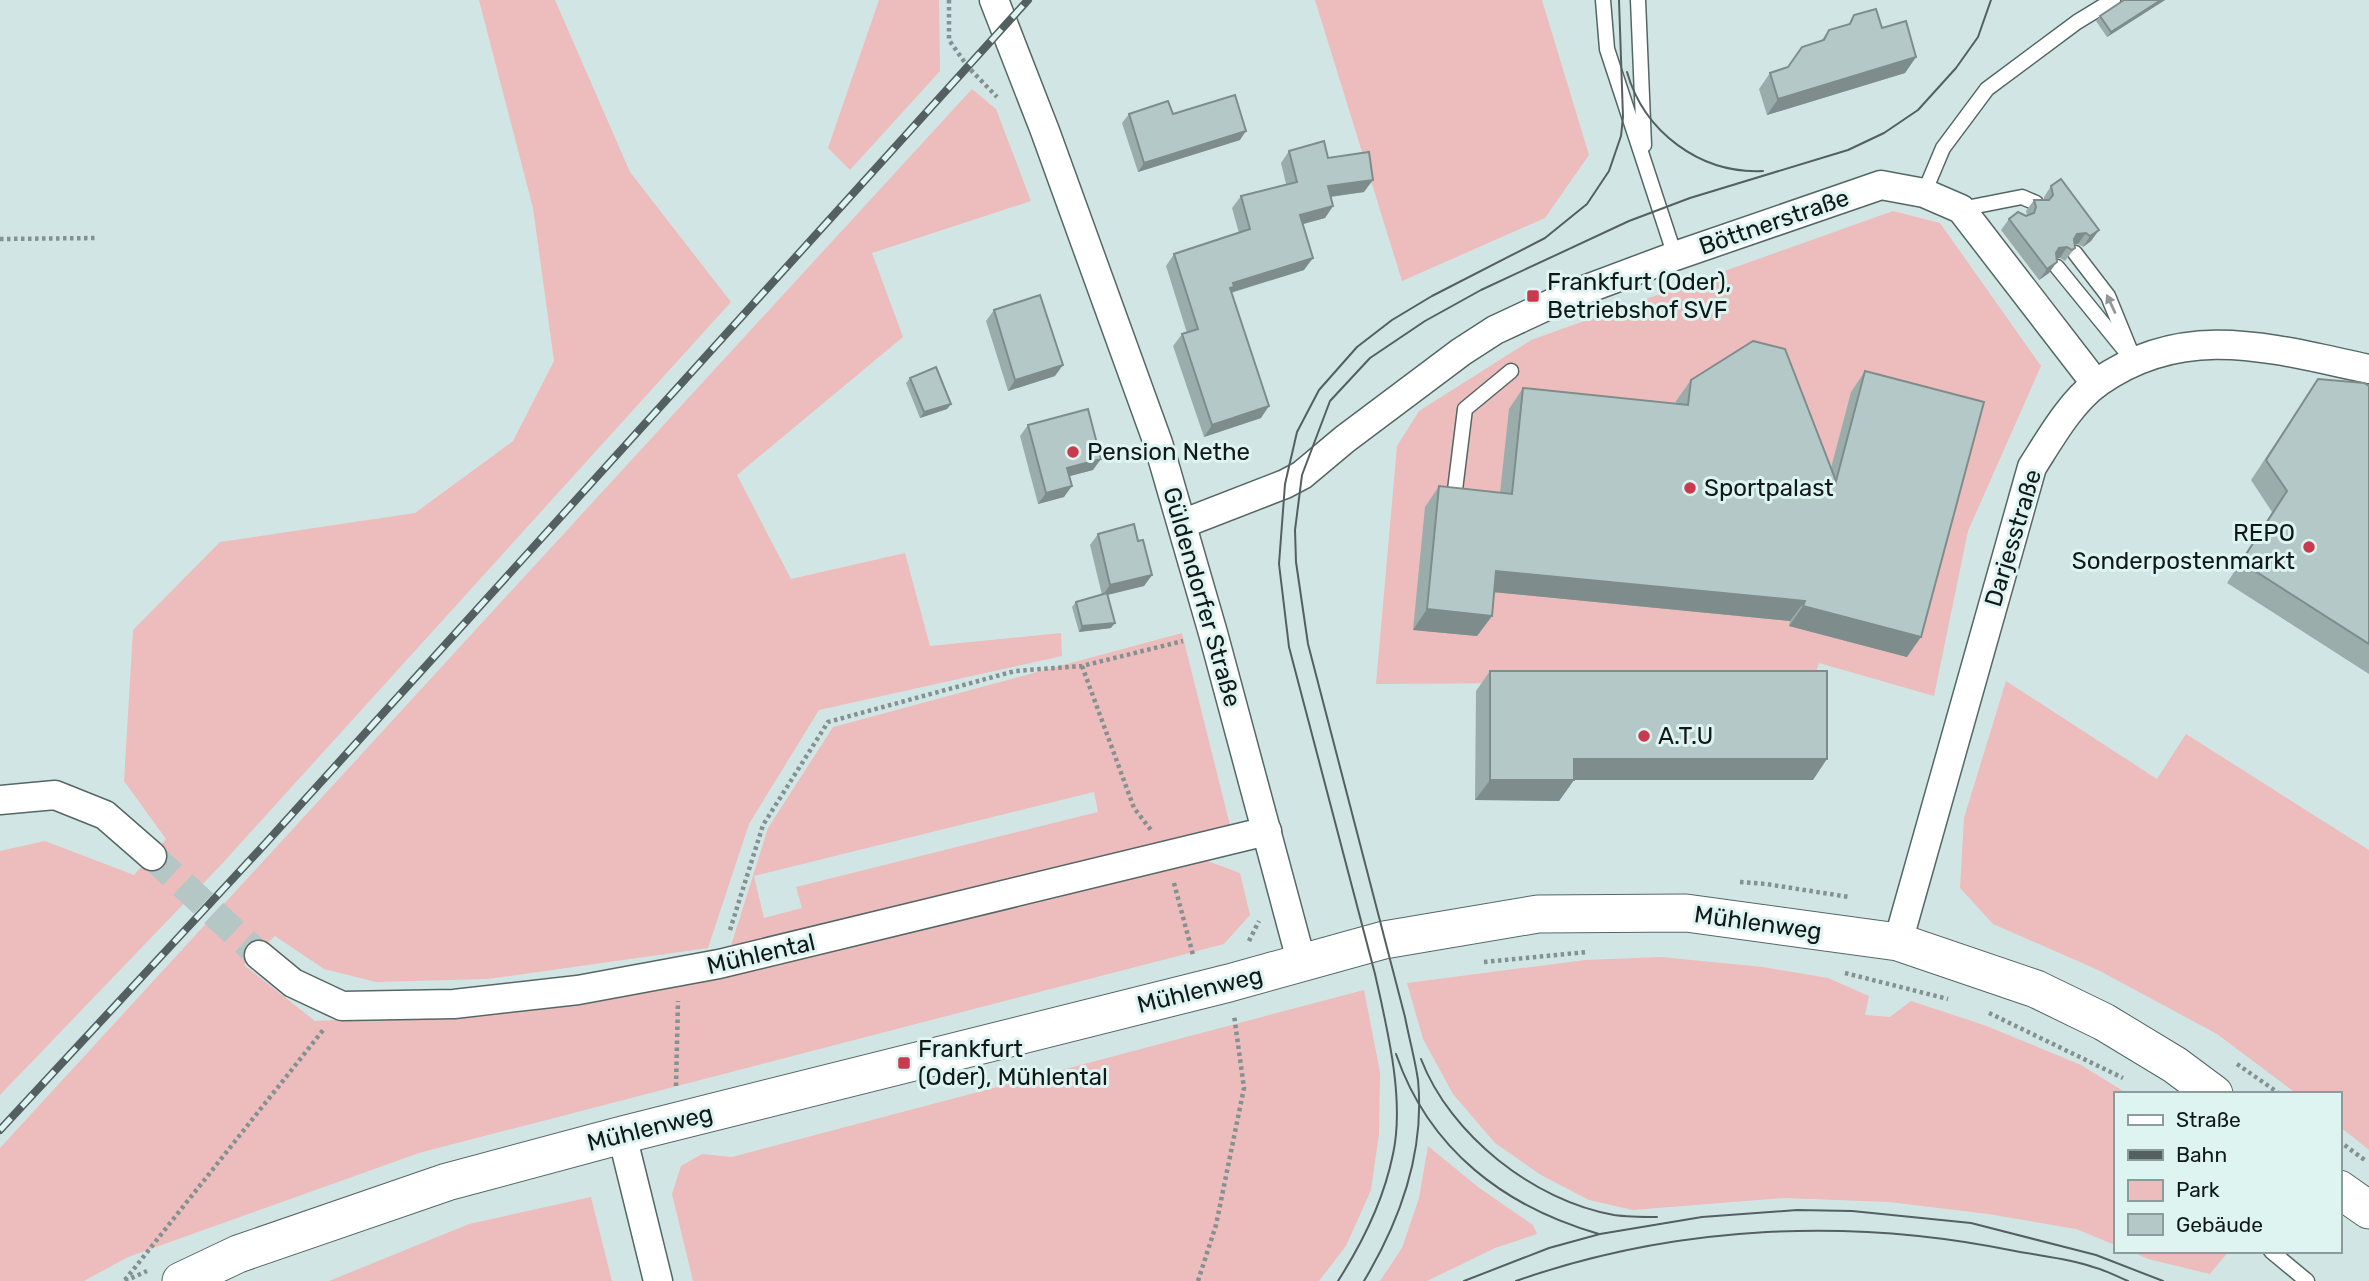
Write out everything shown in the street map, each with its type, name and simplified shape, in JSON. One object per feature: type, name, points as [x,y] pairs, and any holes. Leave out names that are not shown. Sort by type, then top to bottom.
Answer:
[{"type":"street","name":"Güldendorfer Straße","points":[[994,0],[1045,131],[1158,443],[1213,633],[1302,964]]},
{"type":"street","name":"Böttnerstraße","points":[[1182,524],[1302,475],[1419,383],[1494,330],[1568,296],[1881,185],[1924,193],[1961,209],[2096,384]]},
{"type":"street","name":"Darjesstraße","points":[[1898,942],[2032,467],[2061,421],[2096,384],[2135,362],[2185,345],[2227,343],[2278,350],[2369,369]]},
{"type":"street","points":[[0,800],[55,794],[105,815],[152,856]]},
{"type":"street","name":"Mühlental","points":[[259,955],[293,983],[342,1006],[454,1004],[578,990],[719,964],[1267,831]]},
{"type":"street","name":"Mühlenweg","points":[[181,1281],[238,1254],[447,1182],[622,1135],[1302,964],[1384,940],[1538,914],[1686,913],[1898,942],[2036,989],[2104,1022],[2175,1065],[2211,1092]]},
{"type":"street","points":[[622,1135],[658,1281]]},
{"type":"street","points":[[2341,1190],[2369,1210]]},
{"type":"lane","points":[[1603,0],[1607,49],[1675,256]]},
{"type":"lane","points":[[1638,0],[1644,159]]},
{"type":"lane","points":[[1924,193],[1943,148],[1987,89],[2077,22],[2113,0]]},
{"type":"lane","points":[[1961,209],[2022,197],[2036,203]]},
{"type":"lane","points":[[1992,203],[2008,208],[2019,217]]},
{"type":"lane","points":[[2075,253],[2108,296],[2135,362]]},
{"type":"lane","points":[[2057,267],[2135,362]]},
{"type":"lane","points":[[1454,498],[1465,410],[1511,371]]},
{"type":"lane","points":[[2273,1253],[2307,1281]]},
{"type":"path","points":[[949,0],[949,40],[968,66],[999,99]]},
{"type":"path","points":[[0,239],[97,237]]},
{"type":"path","points":[[719,964],[763,825],[828,722],[1015,671],[1082,666],[1213,633]]},
{"type":"path","points":[[1480,962],[1598,950]]},
{"type":"path","points":[[1838,971],[1960,1002]]},
{"type":"path","points":[[676,1095],[678,972]]},
{"type":"path","points":[[124,1281],[342,1006]]},
{"type":"path","points":[[1198,1281],[1216,1225],[1244,1088],[1233,1006]]},
{"type":"path","points":[[1985,1011],[2129,1081]]},
{"type":"path","points":[[2341,1143],[2369,1164]]},
{"type":"green space","points":[[479,0],[555,0],[630,172],[731,302],[220,866],[0,1095],[0,851],[45,841],[134,875],[166,839],[124,781],[133,630],[220,542],[415,513],[513,441],[554,361],[533,208]]},
{"type":"green space","points":[[879,0],[939,0],[940,71],[850,170],[828,148]]},
{"type":"green space","points":[[1315,0],[1542,0],[1589,155],[1545,218],[1402,281]]},
{"type":"green space","points":[[972,89],[996,109],[1031,201],[872,253],[903,337],[737,475],[791,579],[905,553],[930,646],[1061,633],[1062,656],[819,710],[749,824],[708,948],[488,979],[376,982],[324,969],[275,936],[244,965],[315,1021],[457,1014],[1197,857],[1240,873],[1250,915],[1224,944],[419,1153],[128,1257],[84,1281],[0,1281],[0,1148]]},
{"type":"green space","name":"Sportpalast","points":[[1893,211],[1940,223],[2041,366],[1968,531],[1934,696],[1819,663],[1813,681],[1376,684],[1397,446],[1419,411],[1531,340]]},
{"type":"green space","points":[[1182,633],[1231,829],[729,952],[768,828],[833,727]],"holes":[[[1094,792],[1098,812],[796,887],[802,908],[764,918],[754,876]]]},
{"type":"green space","points":[[2006,681],[2157,779],[2186,734],[2369,850],[2369,1150],[2341,1128],[2341,1092],[2294,1092],[2217,1034],[2098,970],[1993,924],[1960,888],[1964,818]]},
{"type":"green space","points":[[1661,957],[1763,967],[1828,978],[1869,996],[1865,1015],[1890,1017],[1911,1001],[1984,1025],[2081,1065],[2125,1092],[2114,1092],[2114,1245],[2076,1229],[1988,1214],[1889,1202],[1784,1198],[1633,1210],[1589,1200],[1541,1175],[1495,1143],[1453,1094],[1423,1039],[1407,983],[1585,960]]},
{"type":"green space","points":[[1364,990],[1380,1072],[1379,1134],[1371,1190],[1346,1246],[1319,1281],[693,1281],[672,1194],[681,1166],[702,1154],[732,1157]]},
{"type":"green space","points":[[1428,1146],[1478,1187],[1533,1225],[1537,1234],[1495,1248],[1427,1281],[1380,1281],[1402,1248],[1419,1198]]},
{"type":"green space","points":[[591,1197],[612,1281],[329,1281],[469,1224]]},
{"type":"green space","points":[[2134,1253],[2227,1253],[2210,1274],[2148,1259]]},
{"type":"building","points":[[2124,0],[2161,0],[2111,32],[2100,16]]},
{"type":"building","points":[[1876,9],[1882,28],[1906,21],[1916,57],[1778,99],[1770,73],[1788,67],[1802,47],[1824,40],[1829,30],[1850,24],[1854,15]]},
{"type":"building","points":[[1235,95],[1246,131],[1144,163],[1129,114],[1168,101],[1173,114]]},
{"type":"building","points":[[1324,141],[1328,158],[1369,152],[1373,180],[1328,186],[1333,206],[1300,215],[1313,258],[1233,283],[1234,287],[1230,288],[1269,406],[1212,425],[1182,334],[1198,329],[1174,254],[1250,229],[1241,196],[1297,182],[1289,151]]},
{"type":"building","points":[[2061,179],[2099,230],[2090,236],[2086,233],[2077,234],[2074,239],[2075,248],[2059,248],[2056,253],[2057,262],[2047,269],[2009,219],[2018,212],[2026,216],[2034,213],[2034,200],[2049,200],[2053,195],[2051,186]]},
{"type":"building","points":[[1040,295],[1063,365],[1015,380],[994,310]]},
{"type":"building","points":[[1753,341],[1785,349],[1836,481],[1865,371],[1984,402],[1921,637],[1803,606],[1805,601],[1496,571],[1492,616],[1427,609],[1439,486],[1512,494],[1523,388],[1688,405],[1691,380]]},
{"type":"building","points":[[936,367],[951,404],[924,412],[910,378]]},
{"type":"building","name":"REPO Sonderpostenmarkt","points":[[2318,379],[2364,383],[2369,386],[2369,644],[2241,562],[2287,491],[2266,460]]},
{"type":"building","points":[[1088,409],[1101,459],[1067,468],[1072,486],[1046,493],[1028,425]]},
{"type":"building","points":[[1134,524],[1138,541],[1143,540],[1152,575],[1110,585],[1098,534]]},
{"type":"building","points":[[1107,593],[1115,623],[1082,626],[1076,602]]},
{"type":"building","name":"A.T.U","points":[[1490,671],[1827,671],[1827,759],[1574,759],[1574,780],[1490,780]]},
{"type":"tunnel","points":[[152,856],[259,955]]},
{"type":"tram line","points":[[1338,1281],[1372,1220],[1389,1171],[1396,1133],[1396,1087],[1375,974],[1289,647],[1279,564],[1285,484],[1297,432],[1319,390],[1357,347],[1392,320],[1432,296],[1545,238],[1587,204],[1609,171],[1621,136],[1623,117],[1619,0]]},
{"type":"tram line","points":[[1364,1281],[1389,1234],[1407,1185],[1418,1133],[1418,1080],[1405,1017],[1308,644],[1296,562],[1295,530],[1302,475],[1330,401],[1370,358],[1425,321],[1481,290],[1629,221],[1690,198],[1848,150],[1884,133],[1918,110],[1956,68],[1978,37],[1991,0]]},
{"type":"tram line","points":[[1627,72],[1635,94],[1647,113],[1678,145],[1697,157],[1718,165],[1763,171]]},
{"type":"tram line","points":[[1396,1054],[1410,1088],[1428,1119],[1450,1146],[1475,1170],[1532,1208],[1599,1234]]},
{"type":"tram line","points":[[1421,1059],[1434,1087],[1452,1113],[1474,1138],[1525,1180],[1584,1207],[1614,1215],[1657,1217]]},
{"type":"tram line","points":[[1464,1281],[1549,1248],[1600,1234],[1702,1217],[1797,1210],[1852,1211],[1971,1223],[2096,1255],[2163,1281]]},
{"type":"tram line","points":[[1516,1281],[1576,1262],[1700,1238],[1763,1232],[1827,1231],[1890,1233],[1953,1240],[2074,1261],[2128,1281]]},
{"type":"railway","points":[[0,1130],[264,845],[1028,0]]},
{"type":"place","name":"Frankfurt (Oder), Betriebshof SVF","points":[[1533,296]]},
{"type":"place","name":"Pension Nethe","points":[[1073,452]]},
{"type":"place","name":"Sportpalast","points":[[1690,488]]},
{"type":"place","name":"REPO Sonderpostenmarkt","points":[[2309,547]]},
{"type":"place","name":"A.T.U","points":[[1644,736]]},
{"type":"place","name":"Frankfurt (Oder), Mühlental","points":[[904,1063]]}]
